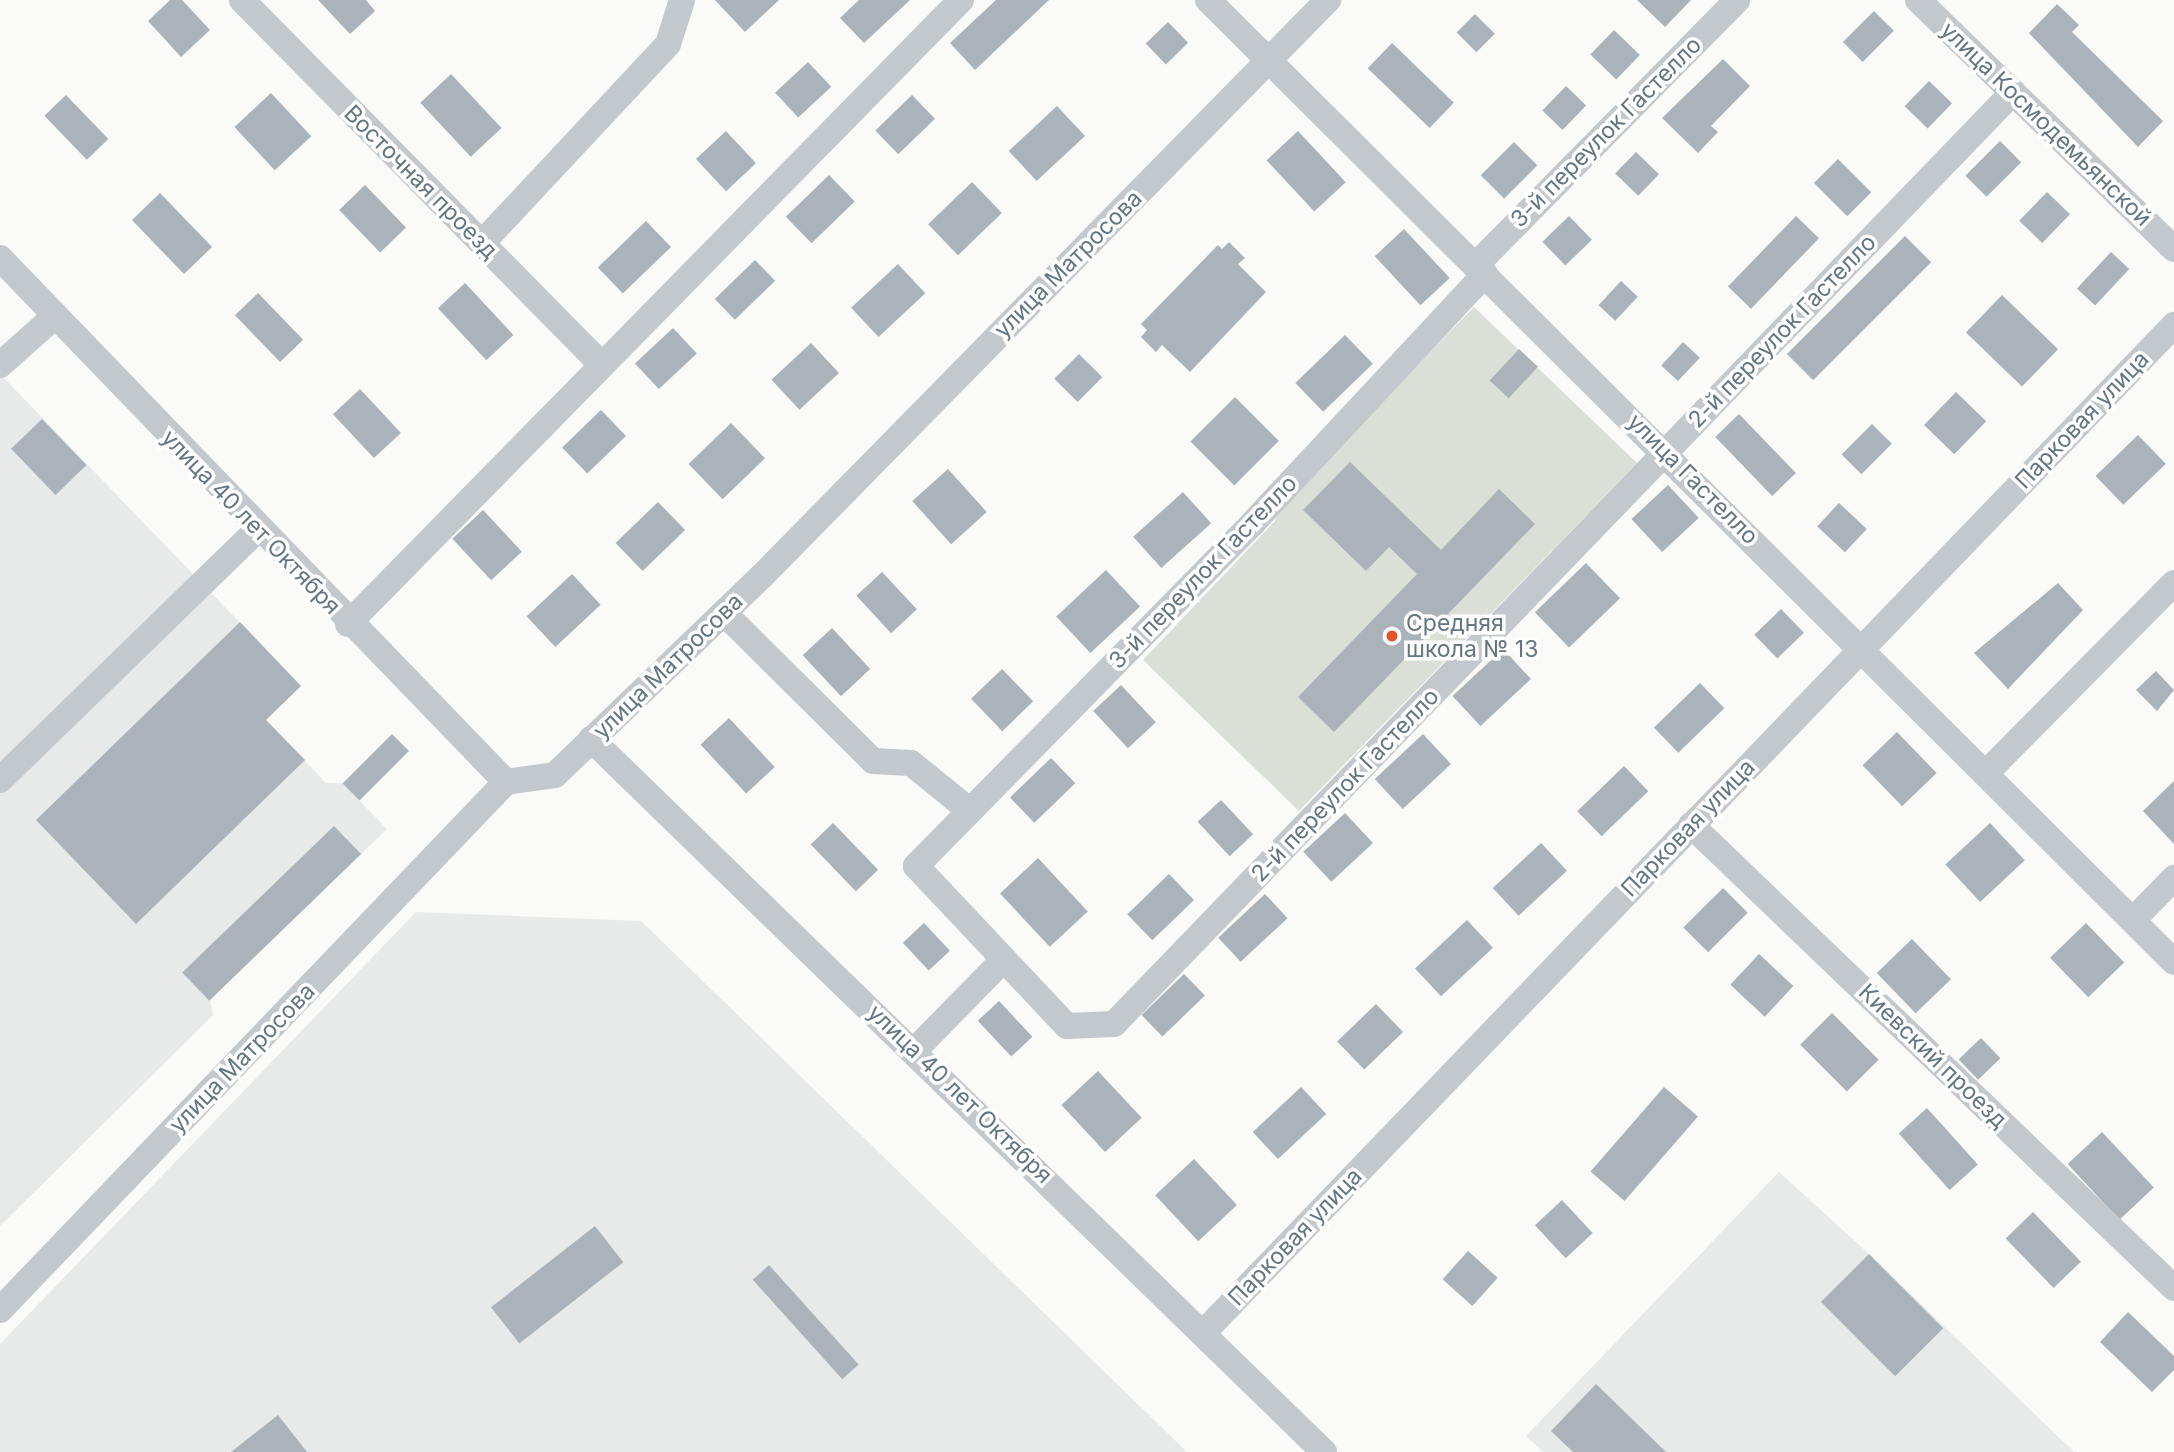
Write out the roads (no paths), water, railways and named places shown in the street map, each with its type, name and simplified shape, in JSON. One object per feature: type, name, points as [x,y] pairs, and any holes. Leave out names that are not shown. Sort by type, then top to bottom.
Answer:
[{"type":"street","name":"Восточная проезд","points":[[242,0],[601,364]]},
{"type":"street","points":[[482,243],[668,44],[682,0]]},
{"type":"street","points":[[348,624],[961,0]]},
{"type":"street","name":"улица Гастелло","points":[[1208,0],[1863,646],[2174,962]]},
{"type":"street","name":"улица Матросова","points":[[0,1310],[506,782],[555,775],[724,612],[1328,0]]},
{"type":"street","name":"3-й переулок Гастелло","points":[[1004,959],[916,866],[1737,0]]},
{"type":"street","name":"улица Космодемьянской","points":[[1918,0],[2174,249]]},
{"type":"street","name":"2-й переулок Гастелло","points":[[1004,959],[1066,1026],[1114,1024],[2013,92]]},
{"type":"street","name":"улица 40 лет Октября","points":[[0,258],[348,624],[506,782]]},
{"type":"street","points":[[0,365],[55,316]]},
{"type":"street","name":"Парковая улица","points":[[1203,1333],[2174,325]]},
{"type":"street","points":[[0,780],[258,529]]},
{"type":"street","points":[[1987,772],[2174,583]]},
{"type":"street","points":[[724,612],[873,761],[911,763],[970,811]]},
{"type":"street","name":"улица 40 лет Октября","points":[[592,739],[915,1050],[1324,1452]]},
{"type":"street","name":"Киевский проезд","points":[[1691,825],[2174,1288]]},
{"type":"street","points":[[2133,920],[2174,878]]},
{"type":"street","points":[[915,1050],[1004,959]]},
{"type":"place","name":"Средняя школа № 13","points":[[1392,636]]}]
